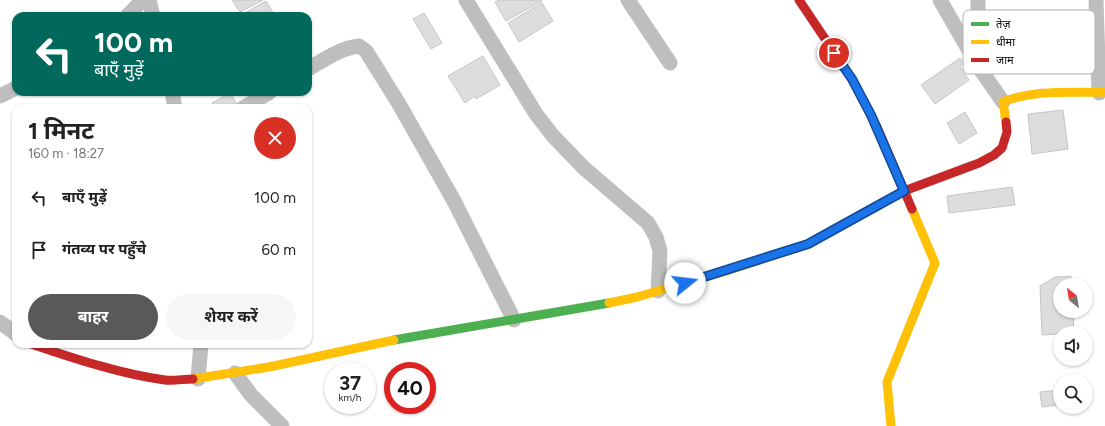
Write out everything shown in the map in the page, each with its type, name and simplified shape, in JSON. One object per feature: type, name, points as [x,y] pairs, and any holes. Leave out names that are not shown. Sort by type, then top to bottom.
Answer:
[{"type":"street","points":[[131,12],[143,0]]},
{"type":"street","points":[[149,0],[152,12]]},
{"type":"street","points":[[466,0],[536,114],[553,136],[584,168],[648,223],[656,237],[660,251],[658,291]]},
{"type":"street","points":[[628,0],[670,63]]},
{"type":"street","points":[[798,0],[852,79],[877,128],[935,262],[888,382],[891,426]]},
{"type":"street","points":[[940,0],[963,40]]},
{"type":"street","points":[[1003,102],[1018,96],[1032,94],[1102,92],[1096,0]]},
{"type":"street","points":[[312,67],[340,50],[349,47],[359,46],[366,51],[399,104],[454,201],[514,320]]},
{"type":"street","points":[[43,348],[78,360],[166,380],[198,379],[406,338],[637,297],[658,291],[726,271],[808,244],[904,191],[979,163],[994,155],[1002,148],[1007,132],[1003,102],[984,74]]},
{"type":"street","points":[[0,96],[12,90]]},
{"type":"street","points":[[249,104],[263,96]]},
{"type":"street","points":[[0,322],[12,331]]},
{"type":"street","points":[[198,379],[201,348]]},
{"type":"street","points":[[234,373],[251,396],[282,426]]},
{"type":"building","points":[[232,0],[263,0],[240,12]]},
{"type":"building","points":[[499,0],[542,1],[506,21],[495,2]]},
{"type":"building","points":[[266,1],[273,12],[246,12]]},
{"type":"building","points":[[542,3],[553,21],[519,42],[508,23]]},
{"type":"building","points":[[424,13],[442,43],[431,49],[413,19]]},
{"type":"building","points":[[483,56],[500,85],[476,99],[475,96],[465,103],[448,76]]},
{"type":"building","points":[[960,58],[963,63],[960,67],[963,74],[965,74],[969,80],[935,104],[921,85]]},
{"type":"building","points":[[225,96],[232,96],[237,104],[213,104],[212,103]]},
{"type":"building","points":[[1063,110],[1068,149],[1032,154],[1028,114]]},
{"type":"building","points":[[965,112],[977,133],[959,144],[947,123]]},
{"type":"building","points":[[1012,187],[1015,205],[949,213],[947,196]]},
{"type":"building","points":[[1071,276],[1071,278],[1053,278]]},
{"type":"building","points":[[1053,278],[1053,318],[1073,318],[1074,326],[1053,326],[1053,334],[1042,335],[1040,286]]},
{"type":"building","points":[[1053,391],[1053,406],[1042,407],[1040,392]]},
{"type":"traffic: fast","points":[[394,340],[609,303]]},
{"type":"traffic: slow","points":[[1006,122],[1003,102],[1015,98],[1053,92],[1105,92]]},
{"type":"traffic: slow","points":[[891,426],[887,382],[935,263],[912,209]]},
{"type":"traffic: slow","points":[[609,303],[637,297],[726,271],[809,244],[833,230]]},
{"type":"traffic: slow","points":[[193,379],[269,367],[394,340]]},
{"type":"traffic: jam","points":[[799,0],[852,79],[877,127],[912,209]]},
{"type":"traffic: jam","points":[[833,230],[904,191],[979,163],[994,155],[1002,148],[1007,132],[1006,122]]},
{"type":"traffic: jam","points":[[43,348],[131,374],[165,380],[193,379]]},
{"type":"route","points":[[685,283],[808,244],[904,191],[871,115],[852,79],[834,53]]}]
